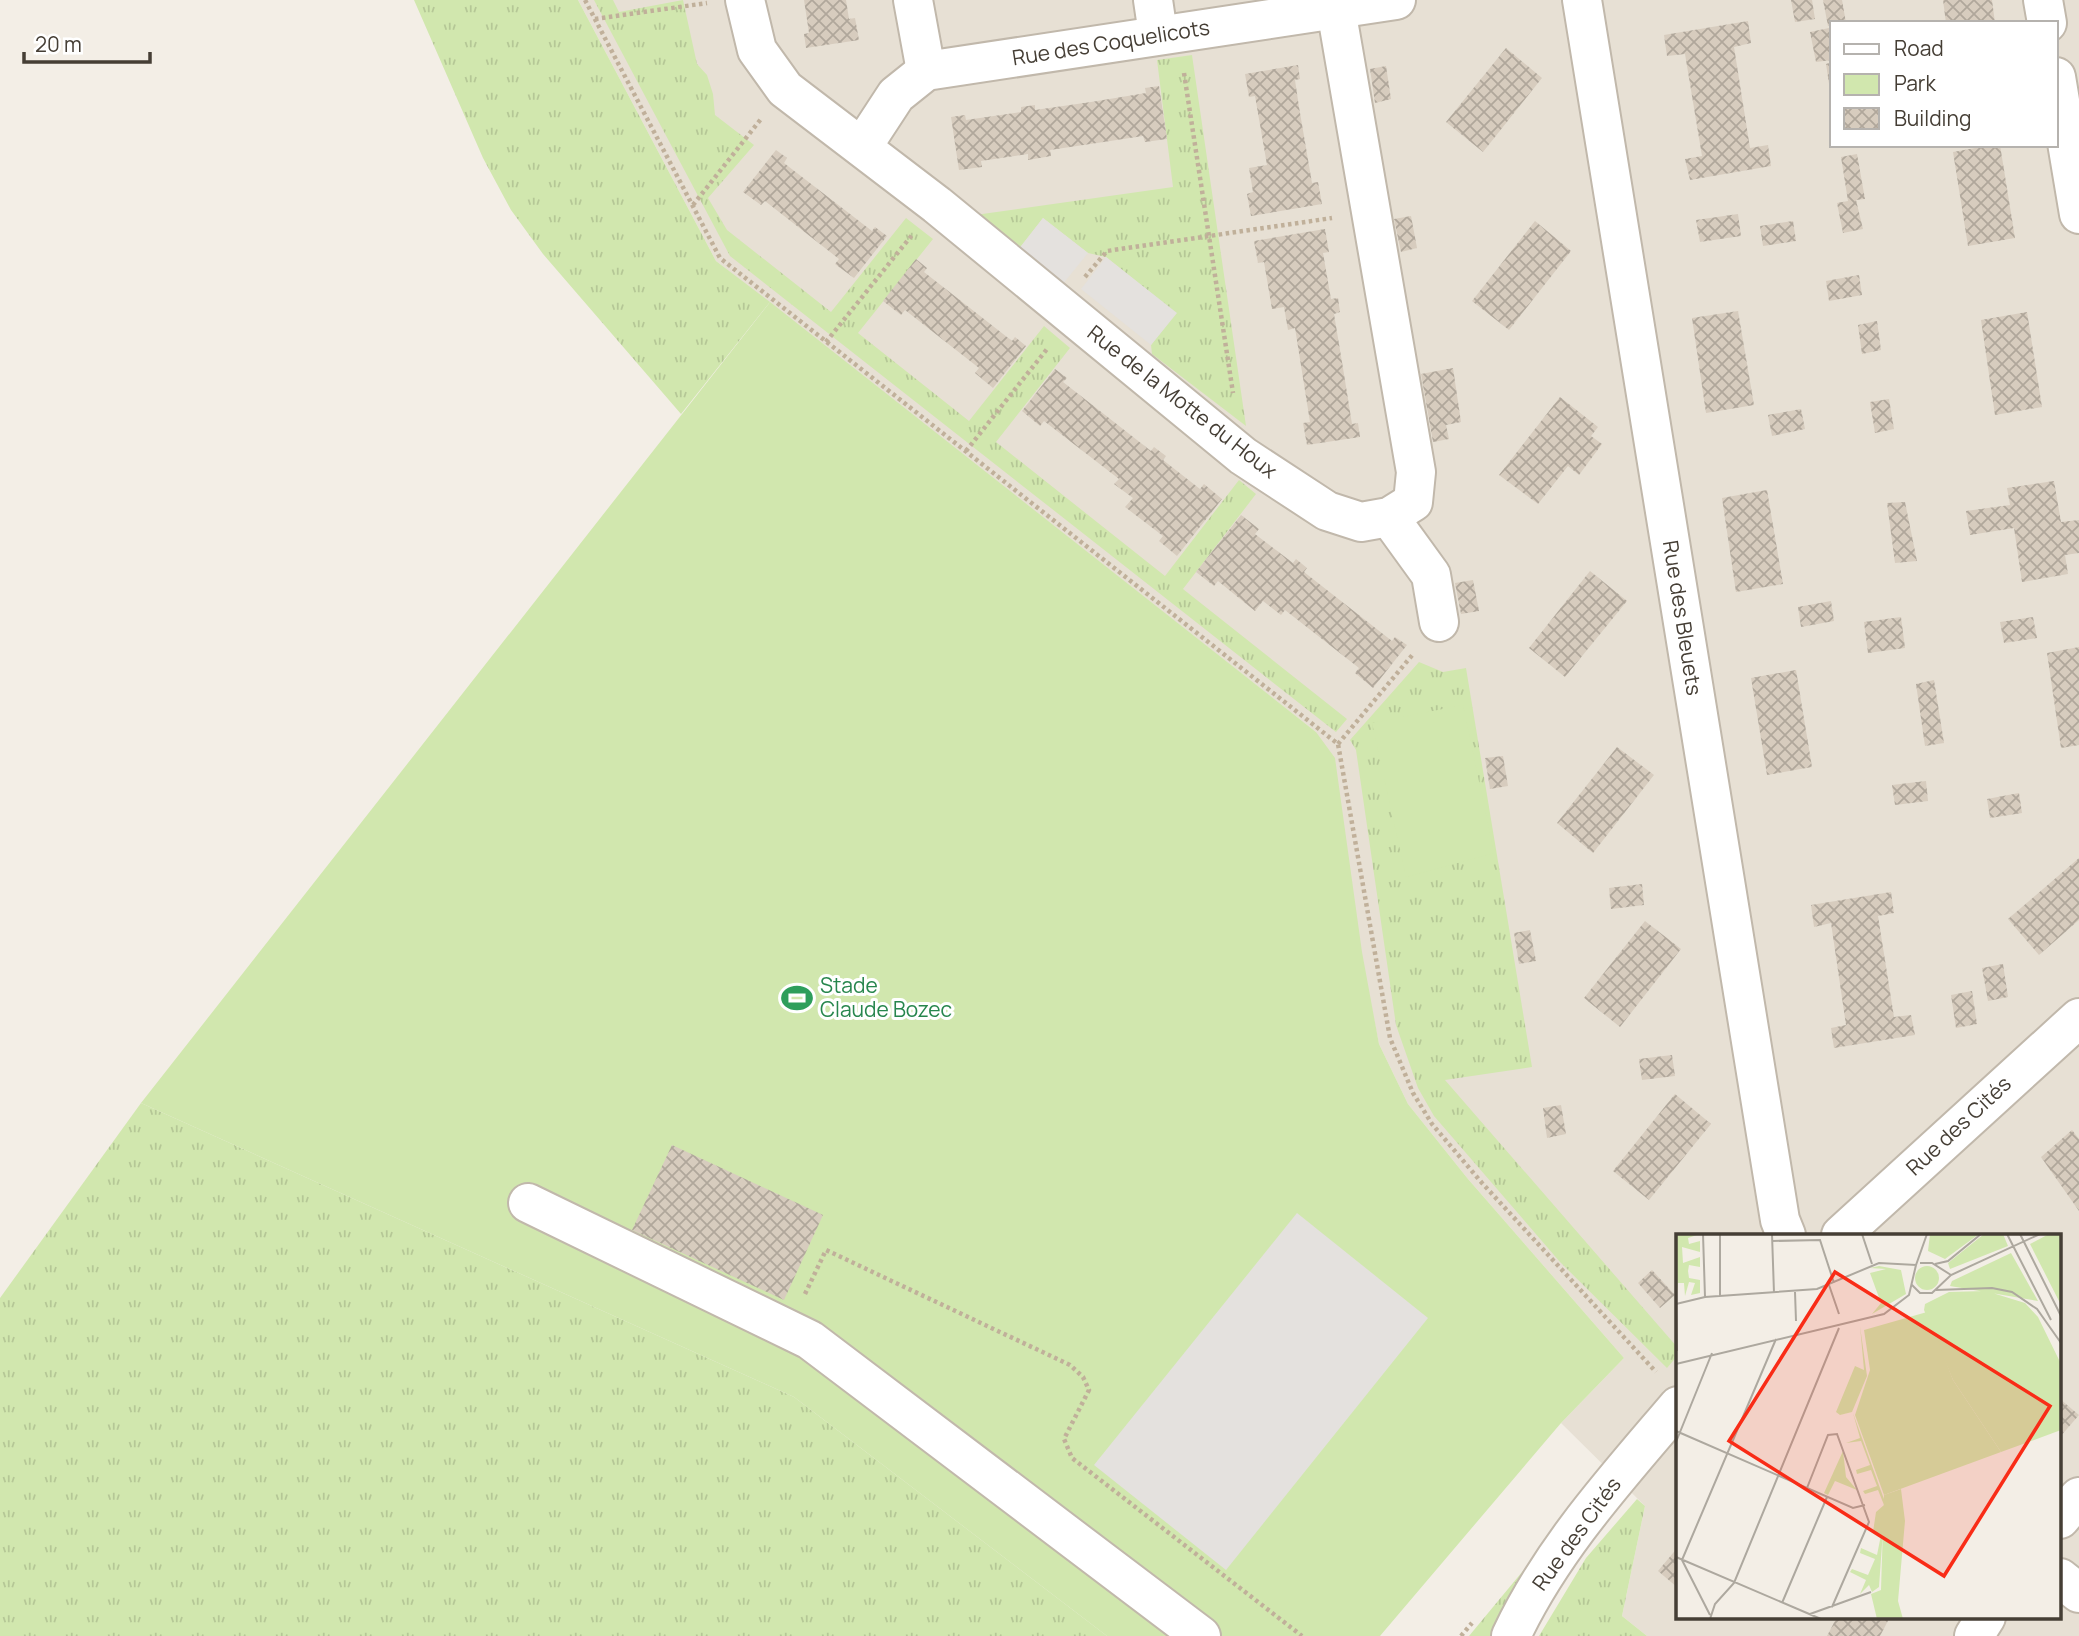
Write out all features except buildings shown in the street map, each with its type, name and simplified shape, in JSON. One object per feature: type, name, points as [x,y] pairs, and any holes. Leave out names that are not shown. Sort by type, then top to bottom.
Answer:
[{"type":"street","points":[[913,0],[926,71]]},
{"type":"street","name":"Rue des Coquelicots","points":[[862,147],[896,95],[926,71],[1163,22],[1336,9],[1395,0]]},
{"type":"street","name":"Rue des Bleuets","points":[[1582,0],[1780,1220],[1786,1234]]},
{"type":"street","points":[[2043,0],[2047,21]]},
{"type":"street","name":"Rue de la Motte du Houx","points":[[732,1],[757,50],[785,89],[937,205],[1243,456],[1327,511],[1361,522],[1389,517]]},
{"type":"street","points":[[1336,9],[1416,472],[1413,502],[1389,517],[1432,575],[1439,622]]},
{"type":"street","points":[[2058,89],[2079,214]]},
{"type":"street","name":"Rue des Cités","points":[[1842,1234],[2079,1018]]},
{"type":"street","points":[[527,1203],[810,1340],[1201,1636]]},
{"type":"street","name":"Rue des Cités","points":[[1511,1636],[1556,1555],[1669,1392]]},
{"type":"street","points":[[2062,1516],[2079,1497]]},
{"type":"street","points":[[2062,1580],[2079,1593]]},
{"type":"street","points":[[1974,1636],[1985,1618]]},
{"type":"path","points":[[585,0],[720,258],[1338,744],[1390,1038],[1413,1093],[1432,1124],[1482,1183],[1669,1392]]},
{"type":"path","points":[[595,19],[732,1]]},
{"type":"path","points":[[1163,22],[1208,235],[1243,456]]},
{"type":"path","points":[[693,205],[785,89]]},
{"type":"path","points":[[826,342],[937,205]]},
{"type":"path","points":[[966,451],[1107,251],[1371,213]]},
{"type":"path","points":[[1338,744],[1439,622]]},
{"type":"path","points":[[789,1329],[826,1250],[1070,1365],[1083,1377],[1088,1390],[1064,1439],[1072,1458],[1302,1636]]},
{"type":"shaded area","points":[[578,0],[2079,0],[2079,1636],[1647,1636],[1622,1616],[1645,1506],[1561,1423],[1624,1358],[1468,1179],[1408,1104],[1379,1044],[1316,732],[716,261]]},
{"type":"shaded area","points":[[1043,218],[1088,253],[1062,285],[1018,250]]},
{"type":"shaded area","points":[[1106,257],[1177,313],[1151,345],[1081,289]]},
{"type":"shaded area","points":[[1297,1213],[1428,1318],[1226,1570],[1094,1465]]},
{"type":"green space","points":[[414,0],[578,0],[716,261],[770,302],[681,414],[543,254],[511,210],[483,158]]},
{"type":"green space","points":[[594,0],[613,0],[619,12],[683,0],[697,64],[707,75],[713,94],[715,115],[754,145],[708,198],[727,230],[831,312],[906,218],[933,239],[858,333],[969,421],[1044,326],[1070,348],[996,442],[1165,576],[1239,480],[1256,494],[1183,589],[1347,719],[1336,732],[730,256]]},
{"type":"green space","points":[[1192,55],[1246,426],[1152,354],[1151,345],[1176,313],[1106,257],[1088,253],[1043,218],[1018,250],[975,215],[1173,187],[1157,60]]},
{"type":"green space","name":"Stade Claude Bozec","points":[[770,302],[1316,732],[1335,758],[1362,952],[1379,1044],[1408,1104],[1468,1179],[1624,1358],[1561,1423],[1380,1636],[1107,1636],[794,1397],[141,1103]]},
{"type":"green space","points":[[1419,662],[1443,672],[1466,668],[1532,1067],[1445,1080],[1676,1346],[1676,1357],[1667,1368],[1560,1262],[1434,1116],[1418,1088],[1396,1025],[1356,750],[1350,740]]},
{"type":"green space","points":[[1463,705],[1494,853],[1406,877],[1372,723]]},
{"type":"green space","points":[[141,1103],[794,1397],[1107,1636],[0,1636],[0,1298]]},
{"type":"green space","points":[[1637,1499],[1645,1506],[1622,1616],[1647,1636],[1539,1636],[1586,1558]]},
{"type":"green space","points":[[1532,1560],[1494,1636],[1469,1636]]},
{"type":"place","name":"Stade Claude Bozec","points":[[797,998]]}]
